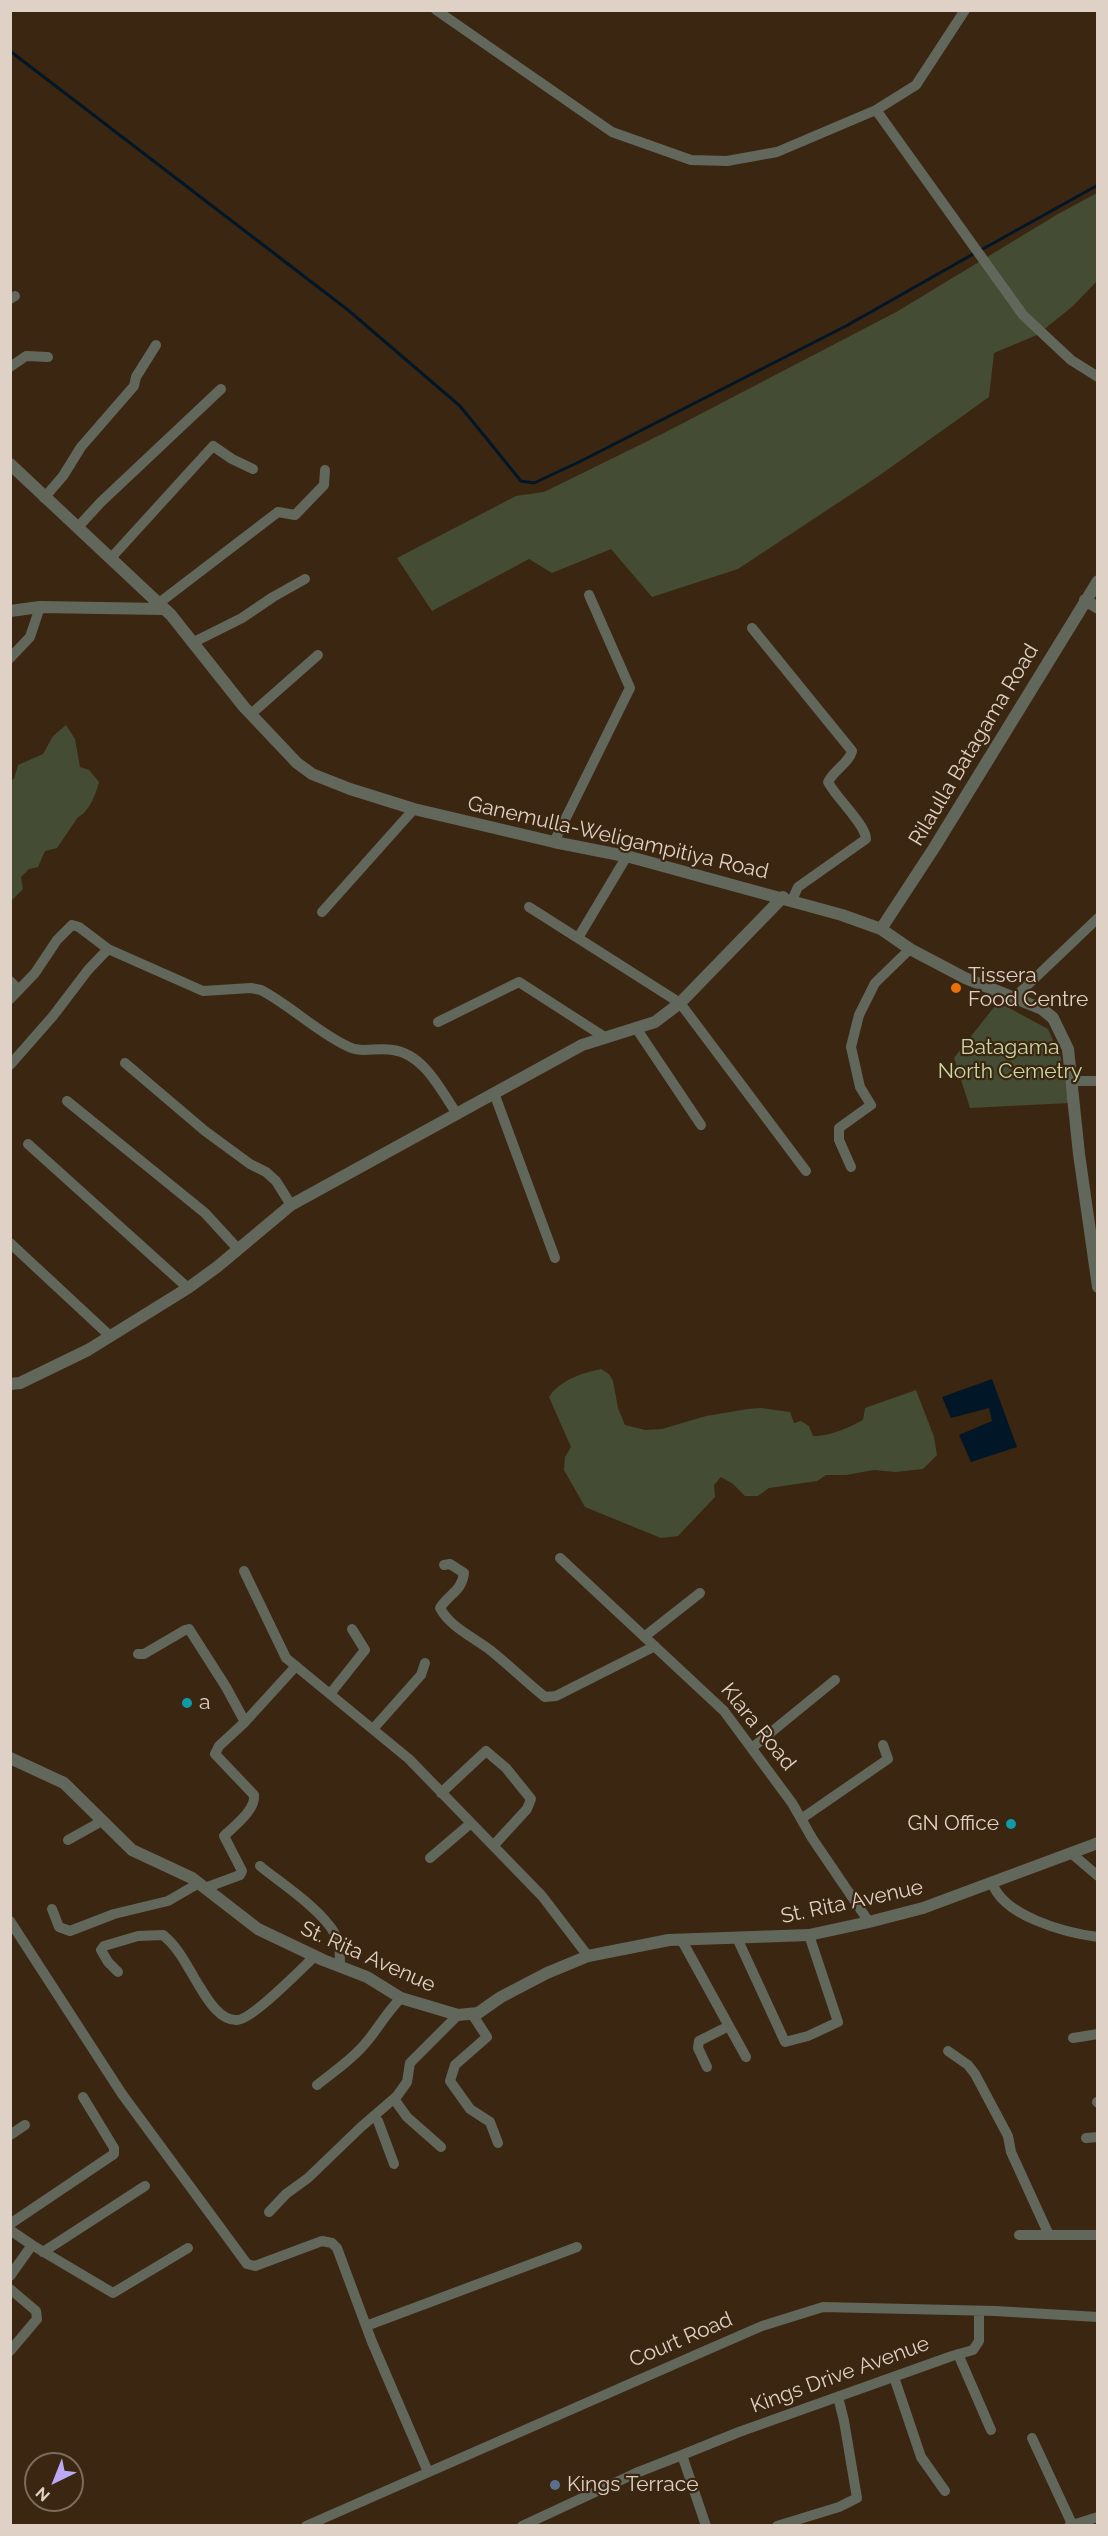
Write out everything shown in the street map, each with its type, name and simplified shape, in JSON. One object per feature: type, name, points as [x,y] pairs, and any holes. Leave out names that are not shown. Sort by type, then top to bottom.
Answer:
[{"type":"street","points":[[436,10],[612,132],[691,160],[727,161],[777,152],[876,110],[916,85],[965,10]]},
{"type":"street","points":[[876,110],[1023,315],[1071,360],[1098,377]]},
{"type":"street","points":[[44,498],[63,476],[81,447],[134,386],[136,377],[156,345]]},
{"type":"street","points":[[10,367],[26,356],[48,357]]},
{"type":"street","points":[[78,527],[101,502],[221,389]]},
{"type":"street","points":[[111,558],[213,446],[253,469]]},
{"type":"street","name":"Ganemulla-Weligampitiya Road","points":[[10,464],[161,606],[251,714],[297,764],[312,774],[350,789],[414,809],[554,842],[627,856],[787,899],[881,929],[910,949],[965,978],[1042,1009],[1053,1018],[1068,1049],[1079,1154],[1098,1287]]},
{"type":"street","points":[[10,611],[40,607],[161,606],[278,512],[295,515],[324,485],[325,470]]},
{"type":"street","points":[[192,643],[242,618],[305,579]]},
{"type":"street","name":"Rilaulla Batagama Road","points":[[881,929],[934,848],[1098,581]]},
{"type":"street","points":[[554,842],[630,688],[589,595]]},
{"type":"street","points":[[1085,600],[1098,608]]},
{"type":"street","points":[[10,658],[30,637],[40,607]]},
{"type":"street","points":[[10,1384],[20,1383],[78,1355],[188,1288],[291,1204],[582,1045],[655,1022],[680,1003],[798,887],[866,838],[866,831],[835,796],[828,782],[834,771],[850,758],[852,751],[752,628]]},
{"type":"street","points":[[251,714],[318,655]]},
{"type":"street","points":[[322,912],[414,809]]},
{"type":"street","points":[[578,938],[627,856]]},
{"type":"street","points":[[529,907],[680,1003],[806,1171]]},
{"type":"street","points":[[1014,998],[1098,918]]},
{"type":"street","points":[[10,999],[35,973],[57,940],[72,925],[80,927],[108,949],[203,991],[251,988],[261,990],[352,1049],[392,1049],[404,1053],[427,1071],[457,1114]]},
{"type":"street","points":[[10,1065],[54,1016],[88,970],[108,949]]},
{"type":"street","points":[[851,1167],[839,1140],[839,1128],[870,1105],[860,1087],[851,1047],[859,1015],[875,983],[910,949]]},
{"type":"street","points":[[10,981],[19,990]]},
{"type":"street","points":[[438,1022],[519,982],[606,1038]]},
{"type":"street","points":[[636,1028],[701,1125]]},
{"type":"street","points":[[125,1063],[205,1131],[250,1164],[266,1172],[276,1181],[291,1204]]},
{"type":"street","points":[[1073,1081],[1098,1081]]},
{"type":"street","points":[[494,1093],[555,1258]]},
{"type":"street","points":[[67,1101],[205,1214],[238,1248]]},
{"type":"street","points":[[28,1144],[188,1288]]},
{"type":"street","points":[[10,1243],[110,1336]]},
{"type":"street","name":"Klara Road","points":[[560,1558],[724,1711],[753,1747],[869,1922]]},
{"type":"street","points":[[444,1565],[450,1564],[464,1573],[459,1590],[444,1601],[440,1608],[443,1614],[450,1623],[486,1647],[545,1697],[556,1696],[655,1646]]},
{"type":"street","points":[[244,1571],[286,1658],[409,1759],[542,1896],[588,1956]]},
{"type":"street","points":[[644,1637],[700,1593]]},
{"type":"street","points":[[138,1654],[144,1654],[189,1629],[245,1722]]},
{"type":"street","points":[[330,1694],[365,1650],[352,1629]]},
{"type":"street","points":[[373,1729],[421,1675],[425,1663]]},
{"type":"street","points":[[52,1909],[60,1927],[70,1931],[114,1914],[168,1901],[202,1886],[231,1880],[240,1875],[242,1870],[224,1836],[251,1809],[255,1795],[215,1754],[219,1746],[245,1722],[296,1666]]},
{"type":"street","points":[[753,1747],[835,1680]]},
{"type":"street","points":[[801,1819],[888,1759],[883,1746]]},
{"type":"street","points":[[441,1793],[486,1751],[506,1767],[531,1799],[527,1809],[494,1845]]},
{"type":"street","name":"St. Rita Avenue","points":[[10,1758],[64,1783],[132,1850],[202,1886],[258,1929],[367,1977],[401,1998],[458,2015],[478,2013],[501,1997],[547,1973],[588,1956],[681,1940],[809,1935],[869,1922],[923,1908],[1098,1843]]},
{"type":"street","points":[[68,1840],[102,1821]]},
{"type":"street","points":[[430,1858],[471,1823]]},
{"type":"street","points":[[1071,1853],[1098,1876]]},
{"type":"street","points":[[260,1866],[322,1918],[335,1934],[340,1951],[340,1966]]},
{"type":"street","points":[[992,1882],[999,1896],[1023,1915],[1083,1935],[1098,1937]]},
{"type":"street","points":[[10,1921],[122,2094],[247,2264],[255,2266],[322,2241],[332,2243],[337,2248],[366,2326],[428,2472]]},
{"type":"street","points":[[118,1972],[101,1950],[104,1946],[138,1936],[163,1935],[183,1958],[213,2007],[226,2017],[236,2020],[247,2017],[265,2003],[315,1956]]},
{"type":"street","points":[[737,1938],[785,2042],[808,2036],[838,2022],[809,1935]]},
{"type":"street","points":[[681,1940],[746,2057]]},
{"type":"street","points":[[317,2085],[346,2063],[368,2040],[389,2010],[401,1998]]},
{"type":"street","points":[[472,2014],[487,2037],[455,2065],[450,2073],[450,2081],[470,2109],[490,2122],[498,2143]]},
{"type":"street","points":[[269,2212],[286,2193],[308,2178],[394,2099],[407,2082],[410,2063],[458,2015]]},
{"type":"street","points":[[707,2067],[698,2048],[699,2041],[729,2026]]},
{"type":"street","points":[[1073,2038],[1098,2034]]},
{"type":"street","points":[[948,2051],[968,2065],[975,2074],[1008,2136],[1011,2152],[1049,2235]]},
{"type":"street","points":[[10,2224],[114,2154],[114,2148],[83,2097]]},
{"type":"street","points":[[394,2099],[407,2117],[441,2147]]},
{"type":"street","points":[[374,2116],[394,2164]]},
{"type":"street","points":[[10,2135],[26,2126]]},
{"type":"street","points":[[1086,2138],[1098,2137]]},
{"type":"street","points":[[43,2252],[145,2186]]},
{"type":"street","points":[[10,2230],[113,2293],[188,2248]]},
{"type":"street","points":[[1019,2235],[1098,2235]]},
{"type":"street","points":[[10,2276],[32,2245]]},
{"type":"street","points":[[366,2326],[577,2247]]},
{"type":"street","points":[[10,2289],[36,2311],[37,2319],[10,2351]]},
{"type":"street","name":"Court Road","points":[[306,2526],[762,2326],[823,2307],[1098,2317]]},
{"type":"street","name":"Kings Drive Avenue","points":[[522,2526],[636,2473],[739,2432],[973,2350],[979,2341],[979,2311]]},
{"type":"street","points":[[958,2354],[991,2430]]},
{"type":"street","points":[[894,2377],[921,2457],[945,2491]]},
{"type":"street","points":[[777,2526],[839,2507],[857,2498],[838,2397]]},
{"type":"street","points":[[1032,2438],[1070,2525],[1098,2517]]},
{"type":"street","points":[[682,2455],[706,2526]]},
{"type":"green space","points":[[1097,193],[1097,281],[1073,306],[1037,335],[994,353],[989,397],[880,475],[738,569],[652,597],[611,549],[552,573],[529,559],[432,611],[397,558],[516,496],[544,492],[664,433],[898,311],[1058,214]]},
{"type":"green space","points":[[66,725],[75,739],[80,767],[89,770],[99,782],[98,787],[89,807],[78,817],[57,848],[45,851],[38,867],[29,869],[21,877],[23,889],[11,901],[11,780],[14,779],[18,765],[43,754],[53,736]]},
{"type":"green space","name":"Batagama North Cemetry","points":[[998,1002],[1048,1029],[1061,1058],[1069,1103],[970,1108],[954,1058]]},
{"type":"green space","points":[[601,1369],[609,1374],[613,1381],[618,1408],[625,1425],[645,1430],[662,1429],[706,1416],[761,1408],[790,1412],[794,1423],[801,1421],[809,1426],[813,1436],[820,1436],[839,1431],[863,1420],[865,1408],[916,1390],[934,1437],[937,1455],[923,1469],[895,1472],[874,1470],[846,1475],[826,1475],[817,1481],[769,1488],[758,1496],[745,1496],[733,1484],[721,1477],[714,1485],[715,1497],[678,1536],[661,1538],[585,1507],[564,1470],[565,1457],[571,1447],[549,1397],[565,1382],[579,1375]]},
{"type":"water","points":[[992,1379],[1017,1447],[971,1462],[959,1435],[992,1421],[989,1408],[951,1418],[942,1397]]},
{"type":"waterway","points":[[10,51],[348,310],[460,406],[521,481],[534,483],[581,461],[846,326],[975,253]]},
{"type":"waterway","points":[[981,250],[1098,185]]},
{"type":"place","name":"Tissera Food Centre","points":[[956,988]]},
{"type":"place","name":"a","points":[[187,1703]]},
{"type":"place","name":"GN Office","points":[[1011,1824]]},
{"type":"place","name":"Kings Terrace","points":[[555,2485]]}]
